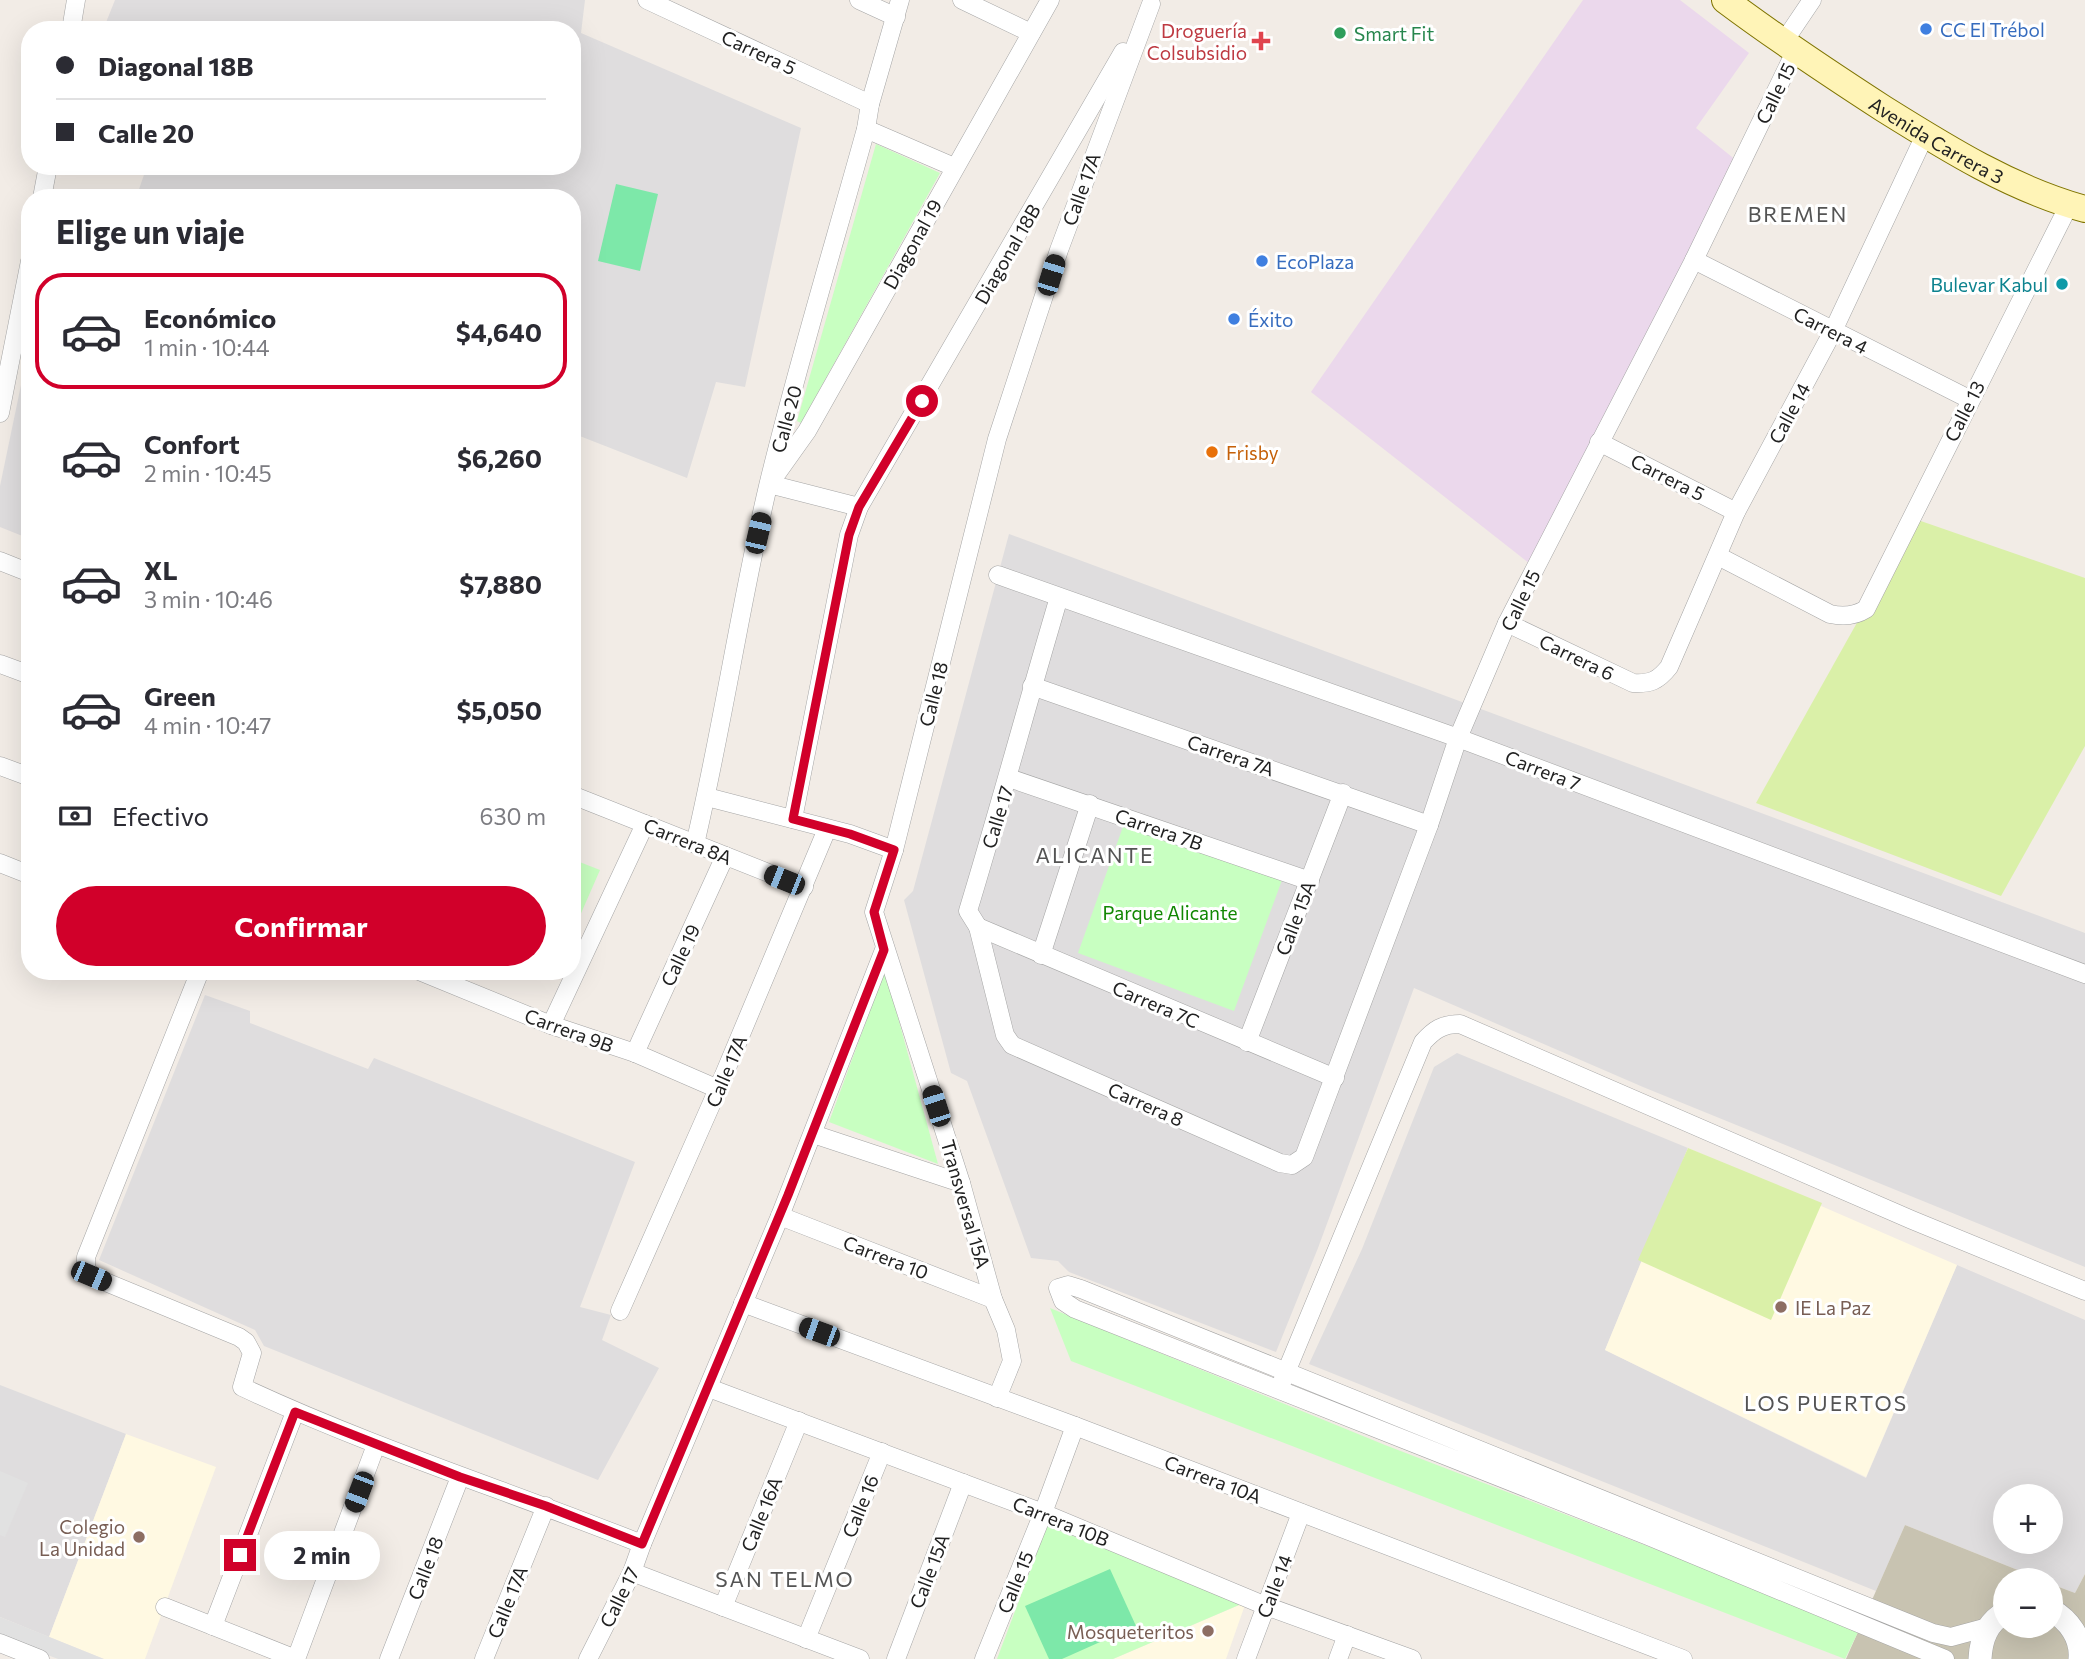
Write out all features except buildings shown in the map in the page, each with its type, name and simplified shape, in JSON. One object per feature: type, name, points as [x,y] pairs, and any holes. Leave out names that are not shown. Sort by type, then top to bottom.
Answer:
[{"type":"main road","name":"Avenida Carrera 3","points":[[1725,0],[1789,48],[1925,135],[2003,178],[2077,207]]},
{"type":"street","points":[[72,21],[76,0]]},
{"type":"street","name":"Carrera 5","points":[[647,0],[870,104]]},
{"type":"street","points":[[859,0],[898,8]]},
{"type":"street","points":[[962,0],[1031,33]]},
{"type":"street","name":"Diagonal 19","points":[[769,484],[807,431],[1050,0]]},
{"type":"street","name":"Calle 15","points":[[1292,1165],[1304,1157],[1429,825],[1458,738],[1507,623],[1694,260],[1812,0]]},
{"type":"street","name":"Diagonal 18B","points":[[793,819],[849,535],[859,507],[1152,2]]},
{"type":"street","name":"Calle 17A","points":[[972,537],[997,439],[1059,250],[1152,2]]},
{"type":"street","name":"Calle 20","points":[[695,844],[769,484],[898,8]]},
{"type":"street","points":[[866,129],[954,167]]},
{"type":"street","name":"Calle 14","points":[[1648,684],[1660,679],[1669,667],[1736,512],[1833,331],[1925,135]]},
{"type":"street","name":"Calle 13","points":[[1718,556],[1830,614],[1857,614],[1866,609],[1969,399],[2077,207]]},
{"type":"street","name":"Carrera 4","points":[[1694,260],[1969,399]]},
{"type":"street","points":[[0,413],[21,307]]},
{"type":"street","name":"Carrera 5","points":[[1600,442],[1736,512]]},
{"type":"street","points":[[769,484],[859,507]]},
{"type":"street","name":"Calle 18","points":[[894,850],[972,537]]},
{"type":"street","points":[[0,561],[21,569]]},
{"type":"street","name":"Carrera 7","points":[[998,575],[1458,738],[2085,974]]},
{"type":"street","name":"Calle 17","points":[[1005,1035],[978,927],[968,911],[1009,778],[1032,686],[1059,597]]},
{"type":"street","name":"Carrera 6","points":[[1507,623],[1633,683],[1648,684]]},
{"type":"street","points":[[0,664],[21,672]]},
{"type":"street","name":"Carrera 7A","points":[[1032,686],[1429,825]]},
{"type":"street","points":[[0,766],[21,774]]},
{"type":"street","name":"Carrera 7B","points":[[1009,778],[1310,881]]},
{"type":"street","name":"Calle 15A","points":[[1247,1042],[1343,793]]},
{"type":"street","points":[[706,797],[850,834],[894,850]]},
{"type":"street","name":"Carrera 8A","points":[[581,799],[804,887]]},
{"type":"street","points":[[1041,956],[1090,804]]},
{"type":"street","points":[[581,961],[645,824]]},
{"type":"street","name":"Calle 17A","points":[[620,1311],[718,1089],[827,829]]},
{"type":"street","name":"Transversal 15A","points":[[894,850],[874,912],[961,1184],[993,1298],[1006,1330],[1012,1361],[997,1398]]},
{"type":"street","name":"Calle 19","points":[[635,1053],[725,856]]},
{"type":"street","points":[[0,863],[21,871]]},
{"type":"street","name":"Carrera 7C","points":[[978,927],[1041,956],[1335,1078]]},
{"type":"street","name":"Calle 17","points":[[589,1659],[632,1572],[709,1388],[813,1134],[884,950]]},
{"type":"street","points":[[196,980],[86,1257],[86,1267],[91,1276],[246,1342],[252,1353],[242,1387],[376,1445],[546,1506],[642,1544]]},
{"type":"street","name":"Carrera 9B","points":[[441,980],[551,1025],[635,1053],[718,1089]]},
{"type":"street","points":[[551,1025],[572,980]]},
{"type":"street","points":[[1278,1391],[1423,1042],[1434,1030],[1446,1024],[1460,1024],[1912,1220],[2085,1291]]},
{"type":"street","name":"Carrera 8","points":[[1005,1035],[1012,1045],[1280,1163],[1292,1165]]},
{"type":"street","points":[[813,1134],[961,1184]]},
{"type":"street","name":"Carrera 10","points":[[780,1216],[993,1298]]},
{"type":"street","points":[[1945,1659],[1635,1531],[1075,1309],[1063,1301],[1058,1288],[1068,1284],[1081,1289],[1933,1633],[1951,1637],[1993,1621]]},
{"type":"street","name":"Carrera 10A","points":[[743,1303],[1075,1426],[1683,1659]]},
{"type":"street","name":"Carrera 10B","points":[[709,1388],[1044,1513],[1266,1606],[1412,1659]]},
{"type":"street","points":[[213,1626],[295,1412]]},
{"type":"street","name":"Calle 16A","points":[[723,1608],[799,1421]]},
{"type":"street","name":"Calle 15","points":[[984,1659],[1044,1513],[1075,1426]]},
{"type":"street","points":[[165,1607],[296,1659],[376,1445]]},
{"type":"street","name":"Calle 16","points":[[806,1639],[882,1452]]},
{"type":"street","name":"Calle 18","points":[[390,1659],[460,1477]]},
{"type":"street","name":"Calle 15A","points":[[896,1659],[963,1483]]},
{"type":"street","name":"Calle 17A","points":[[484,1659],[546,1506]]},
{"type":"street","name":"Calle 14","points":[[1246,1659],[1301,1513]]},
{"type":"street","points":[[632,1572],[860,1659]]},
{"type":"street","points":[[1837,1613],[1843,1595]]},
{"type":"street","points":[[2063,1611],[2085,1610]]},
{"type":"street","points":[[2063,1619],[2077,1638],[2083,1659]]},
{"type":"street","points":[[1980,1659],[1982,1642],[1993,1625]]},
{"type":"street","points":[[1338,1659],[1347,1635]]},
{"type":"street","points":[[0,1643],[40,1659]]},
{"type":"shaded area","points":[[115,0],[585,0],[581,33],[581,21],[107,21]]},
{"type":"shaded area","points":[[1583,0],[1680,0],[1749,53],[1696,128],[1737,161],[1534,567],[1311,392]]},
{"type":"shaded area","points":[[581,33],[801,128],[745,387],[716,382],[687,478],[581,437],[581,189],[139,189],[144,175],[581,175]]},
{"type":"shaded area","points":[[21,385],[21,535],[0,527],[0,486]]},
{"type":"shaded area","name":"ALICANTE","points":[[1009,534],[2085,933],[2085,1267],[1643,1087],[1414,988],[1318,1248],[1276,1352],[1069,1272],[1058,1261],[1031,1258],[967,1081],[951,1073],[904,900],[913,891]]},
{"type":"shaded area","points":[[205,995],[250,1011],[250,1023],[368,1069],[374,1058],[635,1162],[580,1307],[611,1315],[602,1340],[659,1368],[598,1480],[264,1346],[255,1330],[99,1260]]},
{"type":"shaded area","points":[[1457,1053],[1688,1148],[1605,1350],[1866,1478],[1957,1265],[2085,1320],[2085,1574],[2075,1593],[2063,1588],[2063,1568],[2013,1568],[1905,1525],[1876,1591],[1309,1364],[1362,1249],[1434,1067]]},
{"type":"shaded area","name":"IE La Paz","points":[[1688,1148],[1957,1265],[1866,1477],[1605,1350]]},
{"type":"shaded area","points":[[0,1385],[126,1434],[49,1637],[0,1617]]},
{"type":"shaded area","name":"Colegio La Unidad","points":[[126,1434],[216,1467],[145,1659],[104,1659],[49,1637]]},
{"type":"shaded area","points":[[0,1471],[28,1483],[5,1537],[0,1535]]},
{"type":"shaded area","points":[[1905,1525],[2013,1568],[1993,1568],[1993,1638],[2063,1638],[2063,1588],[2075,1593],[2085,1574],[2085,1652],[2080,1659],[1846,1659]]},
{"type":"shaded area","name":"Mosqueteritos","points":[[1246,1602],[1226,1659],[1113,1659]]},
{"type":"shaded area","points":[[0,1617],[104,1659],[58,1659],[12,1641],[0,1636]]},
{"type":"green space","points":[[876,144],[940,173],[801,423],[797,421]]},
{"type":"green space","points":[[616,184],[658,194],[640,271],[598,261]]},
{"type":"green space","points":[[1915,519],[2085,578],[2085,746],[2001,896],[1756,803]]},
{"type":"green space","name":"Parque Alicante","points":[[1125,821],[1282,880],[1234,1011],[1078,953]]},
{"type":"green space","points":[[581,863],[600,870],[581,913]]},
{"type":"green space","points":[[885,970],[938,1164],[829,1122]]},
{"type":"green space","points":[[1688,1148],[1822,1203],[1771,1320],[1638,1260]]},
{"type":"green space","points":[[1050,1308],[1385,1445],[1860,1628],[1845,1659],[1071,1361]]},
{"type":"green space","points":[[1047,1526],[1246,1602],[1113,1659],[997,1659]]},
{"type":"green space","points":[[1110,1569],[1136,1626],[1062,1659],[1049,1659],[1025,1606]]},
{"type":"place","name":"CC El Trébol","points":[[1926,29]]},
{"type":"place","name":"Smart Fit","points":[[1340,33]]},
{"type":"place","name":"Droguería Colsubsidio","points":[[1261,41]]},
{"type":"place","name":"EcoPlaza","points":[[1262,261]]},
{"type":"place","name":"Bulevar Kabul","points":[[2062,284]]},
{"type":"place","name":"Éxito","points":[[1234,319]]},
{"type":"place","name":"Frisby","points":[[1212,452]]},
{"type":"place","name":"IE La Paz","points":[[1781,1307]]},
{"type":"place","name":"Colegio La Unidad","points":[[139,1537]]},
{"type":"place","name":"Mosqueteritos","points":[[1208,1631]]},
{"type":"district","name":"BREMEN","points":[[1798,213]]},
{"type":"district","name":"ALICANTE","points":[[1095,854]]},
{"type":"district","name":"LOS PUERTOS","points":[[1826,1402]]},
{"type":"district","name":"SAN TELMO","points":[[785,1578]]},
{"type":"route","points":[[240,1555],[295,1412],[642,1544],[813,1134],[884,950],[874,912],[894,850],[850,834],[793,819],[849,535],[859,507],[922,401]]}]
